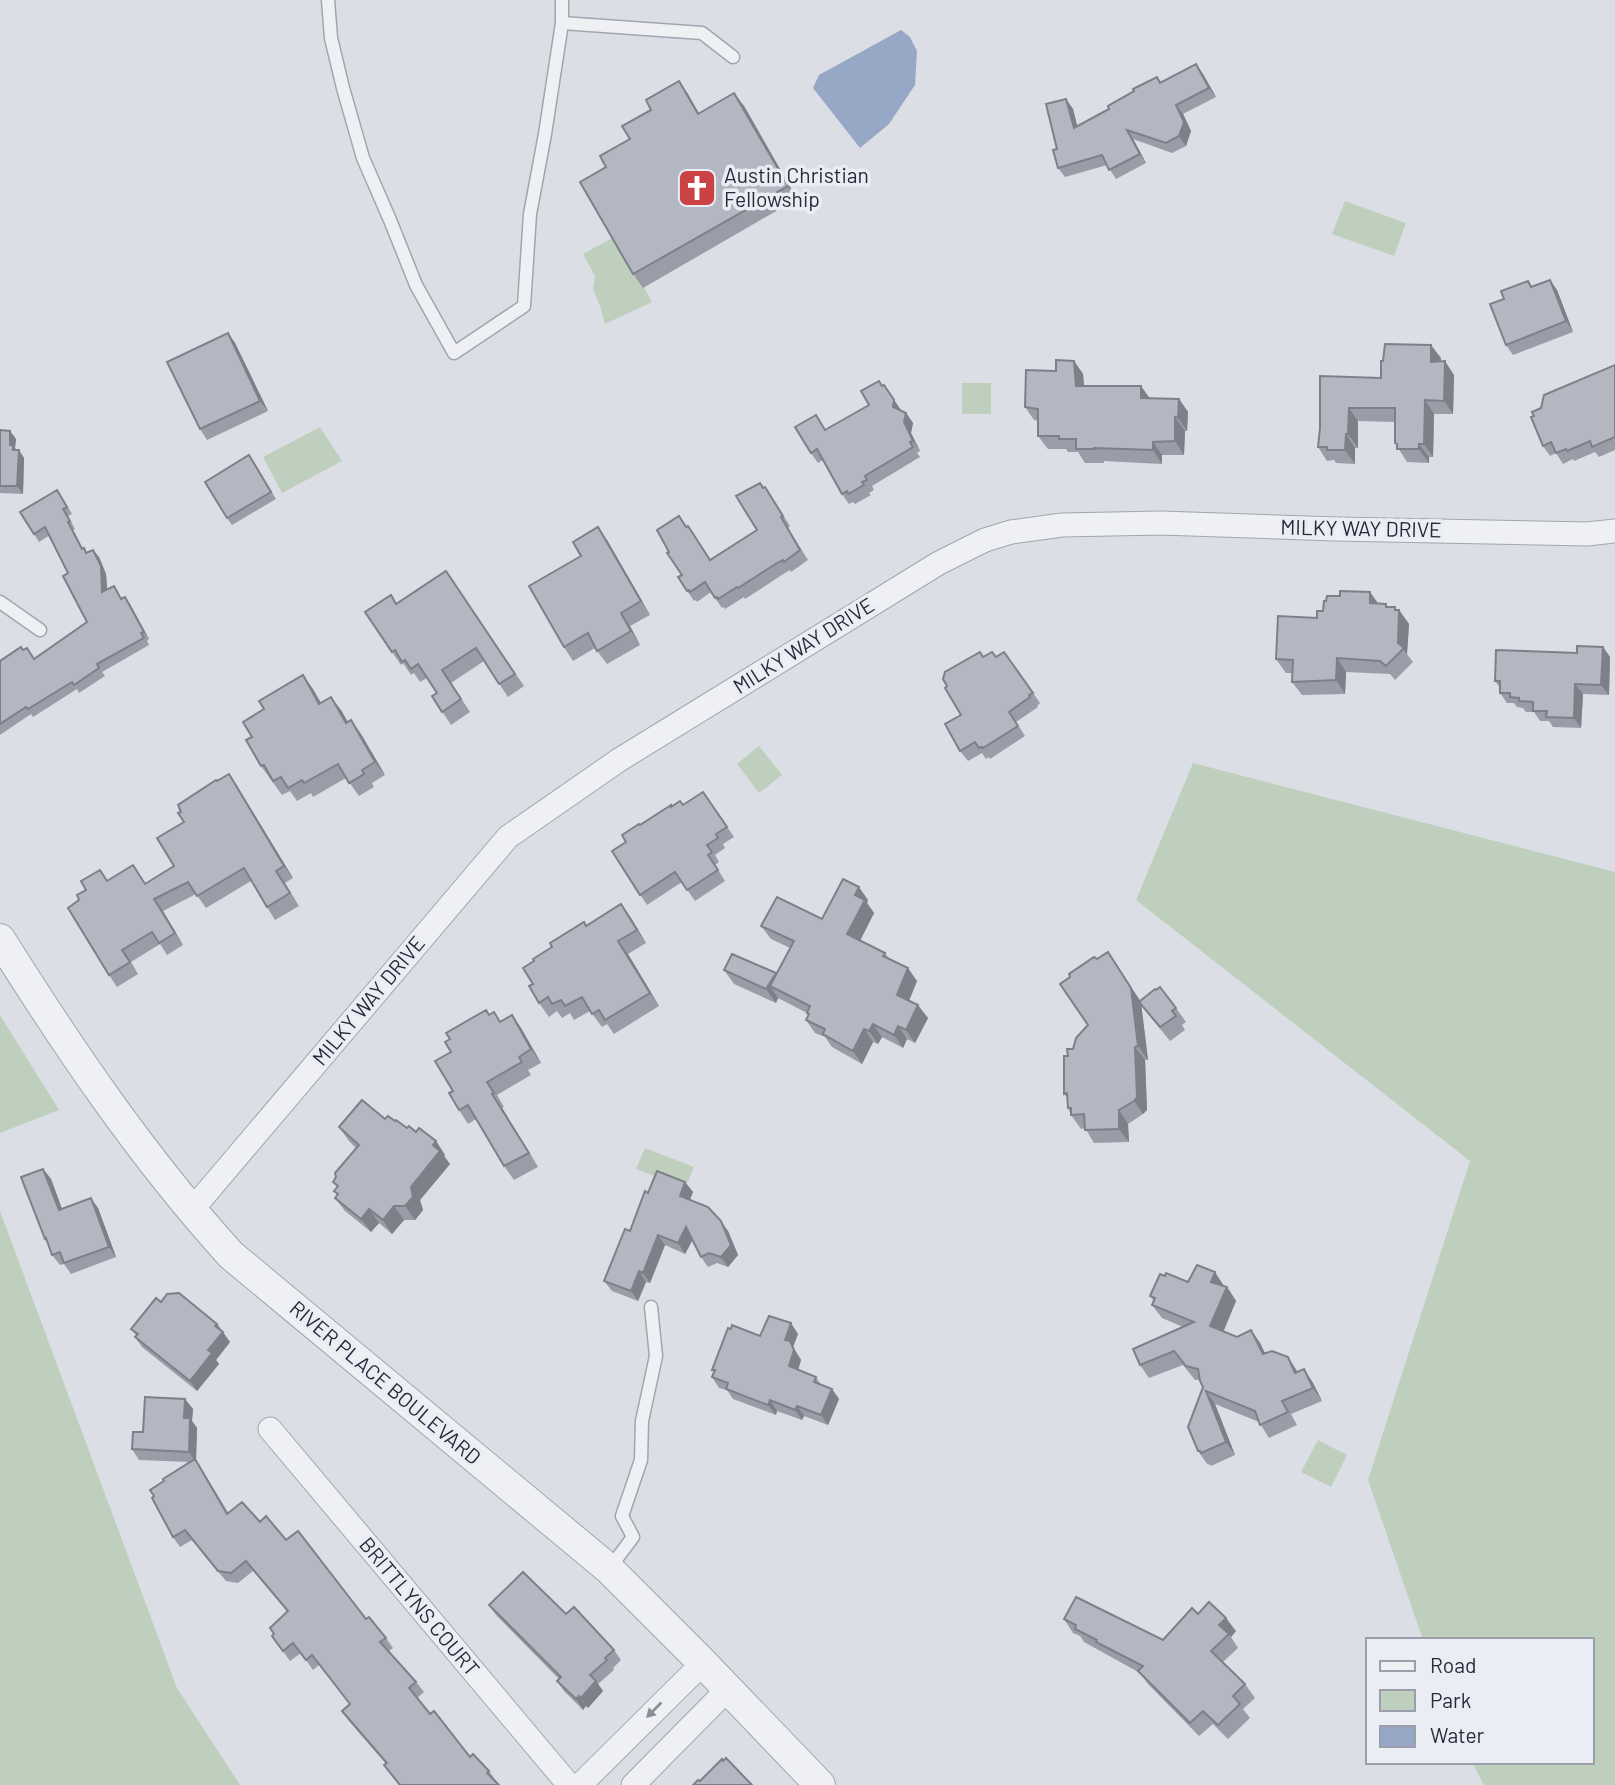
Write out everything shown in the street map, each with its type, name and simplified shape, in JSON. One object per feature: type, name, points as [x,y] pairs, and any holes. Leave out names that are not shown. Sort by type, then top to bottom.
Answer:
[{"type":"street","name":"MILKY WAY DRIVE","points":[[191,1211],[508,837],[631,753],[939,563],[985,540],[1011,532],[1062,525],[1161,523],[1573,534],[1615,531]]},
{"type":"street","name":"RIVER PLACE BOULEVARD","points":[[0,939],[80,1062],[154,1165],[231,1255],[609,1569],[820,1785]]},
{"type":"street","name":"BRITTLYNS COURT","points":[[270,1429],[569,1785]]},
{"type":"street","points":[[579,1785],[703,1663]]},
{"type":"street","points":[[633,1785],[728,1689]]},
{"type":"lane","points":[[328,0],[331,38],[363,158],[416,285],[454,353],[524,306],[530,214],[562,23],[562,0]]},
{"type":"lane","points":[[562,23],[702,33],[733,57]]},
{"type":"lane","points":[[0,602],[40,630]]},
{"type":"lane","points":[[609,1569],[633,1537],[622,1517],[641,1460],[642,1421],[656,1356],[651,1307]]},
{"type":"green space","points":[[1345,201],[1406,223],[1394,256],[1332,234]]},
{"type":"green space","points":[[616,236],[652,302],[605,324],[593,289],[595,276],[583,254]]},
{"type":"green space","points":[[962,383],[991,383],[991,414],[962,414]]},
{"type":"green space","points":[[320,427],[342,461],[282,493],[263,457]]},
{"type":"green space","points":[[759,746],[782,775],[759,793],[737,764]]},
{"type":"green space","points":[[1193,763],[1615,872],[1615,1785],[1484,1785],[1473,1764],[1594,1764],[1594,1638],[1422,1638],[1368,1480],[1470,1161],[1136,900]]},
{"type":"green space","points":[[0,1015],[59,1110],[0,1133]]},
{"type":"green space","points":[[645,1148],[694,1167],[685,1188],[636,1169]]},
{"type":"green space","points":[[0,1211],[177,1688],[240,1785],[0,1785]]},
{"type":"green space","points":[[1318,1440],[1347,1455],[1331,1487],[1301,1472]]},
{"type":"water","points":[[901,30],[910,37],[917,51],[915,85],[889,124],[860,148],[813,88],[819,75]]},
{"type":"building","points":[[1196,64],[1209,88],[1176,105],[1184,122],[1179,136],[1166,143],[1127,130],[1140,154],[1109,170],[1102,155],[1058,168],[1053,150],[1057,149],[1046,104],[1066,99],[1074,128],[1109,109],[1108,106],[1134,91],[1133,89],[1157,77],[1160,83]]},
{"type":"building","name":"Austin Christian Fellowship","points":[[679,81],[698,114],[734,93],[788,186],[633,274],[580,182],[606,167],[600,156],[630,139],[622,126],[651,110],[646,100]]},
{"type":"building","points":[[1550,280],[1566,321],[1506,345],[1490,304],[1504,299],[1501,291],[1528,281],[1531,287]]},
{"type":"building","points":[[228,333],[260,401],[200,429],[167,362]]},
{"type":"building","points":[[1385,344],[1431,345],[1431,362],[1445,361],[1444,401],[1425,400],[1424,444],[1419,444],[1419,449],[1397,449],[1395,408],[1349,408],[1345,450],[1318,447],[1320,376],[1381,378]]},
{"type":"building","points":[[1056,360],[1074,361],[1076,386],[1141,386],[1141,398],[1179,399],[1178,418],[1175,417],[1175,441],[1153,442],[1153,450],[1076,449],[1076,439],[1038,436],[1038,409],[1025,407],[1026,370],[1056,371]]},
{"type":"building","points":[[1615,365],[1615,437],[1592,447],[1590,441],[1556,453],[1551,442],[1543,446],[1531,417],[1534,416],[1532,412],[1541,408],[1544,395]]},
{"type":"building","points":[[879,381],[894,400],[893,407],[906,413],[904,422],[913,447],[865,476],[867,480],[862,482],[864,485],[848,494],[847,491],[842,494],[817,449],[811,453],[795,427],[816,415],[825,430],[869,405],[861,391]]},
{"type":"building","points":[[0,430],[10,431],[10,445],[13,445],[13,450],[19,450],[17,486],[0,486]]},
{"type":"building","points":[[249,455],[271,492],[227,518],[205,482]]},
{"type":"building","points":[[760,483],[783,516],[781,517],[800,550],[718,599],[705,582],[690,592],[687,591],[678,577],[682,575],[667,553],[669,552],[657,530],[679,516],[710,560],[757,530],[736,496]]},
{"type":"building","points":[[57,490],[67,507],[63,509],[82,549],[84,548],[86,553],[93,550],[101,566],[102,592],[114,586],[121,599],[125,597],[144,632],[141,633],[144,638],[97,664],[99,668],[74,685],[72,682],[0,724],[0,661],[21,647],[23,650],[27,648],[34,659],[87,622],[63,576],[68,573],[45,527],[34,534],[20,512]]},
{"type":"building","points":[[598,527],[641,601],[621,613],[631,631],[597,651],[588,633],[564,647],[529,586],[581,556],[573,542]]},
{"type":"building","points":[[446,571],[515,674],[499,684],[476,648],[442,670],[461,699],[442,712],[432,696],[437,693],[418,664],[411,669],[405,660],[402,662],[365,612],[391,595],[396,604]]},
{"type":"building","points":[[1340,591],[1370,592],[1370,603],[1386,604],[1386,607],[1399,610],[1398,643],[1404,648],[1386,666],[1380,661],[1337,658],[1336,680],[1292,682],[1293,660],[1276,659],[1278,616],[1317,618],[1317,611],[1323,611],[1327,596],[1340,596]]},
{"type":"building","points":[[1577,646],[1603,647],[1601,685],[1575,684],[1574,718],[1546,717],[1547,711],[1533,711],[1533,702],[1519,701],[1519,698],[1510,697],[1510,693],[1500,693],[1500,681],[1495,681],[1496,650],[1577,653]]},
{"type":"building","points":[[980,652],[983,657],[992,652],[996,657],[1004,652],[1033,693],[1009,712],[1018,726],[983,748],[979,748],[975,742],[960,751],[945,724],[961,715],[945,688],[947,686],[943,679],[945,672]]},
{"type":"building","points":[[303,675],[319,704],[331,697],[346,723],[351,720],[375,762],[362,770],[364,774],[349,783],[338,764],[304,783],[302,780],[288,788],[281,777],[273,781],[246,740],[252,737],[243,722],[264,709],[259,701]]},
{"type":"building","points":[[229,774],[284,866],[276,871],[290,893],[267,907],[244,868],[197,896],[188,882],[154,899],[175,933],[159,943],[152,932],[122,950],[130,962],[109,975],[68,908],[79,900],[77,895],[86,890],[81,881],[100,870],[107,881],[133,865],[145,884],[174,866],[157,838],[184,822],[178,813],[181,812],[178,805]]},
{"type":"building","points":[[703,792],[727,827],[716,834],[718,838],[707,845],[712,852],[708,855],[718,870],[687,890],[675,872],[640,895],[612,851],[626,842],[622,835],[671,805],[680,801],[683,805]]},
{"type":"building","points":[[843,879],[859,887],[855,895],[865,900],[847,934],[908,968],[897,995],[918,1005],[906,1030],[898,1026],[894,1035],[873,1024],[869,1031],[864,1029],[853,1051],[823,1034],[825,1029],[806,1020],[810,1006],[770,986],[794,941],[761,926],[777,897],[822,919]]},
{"type":"building","points":[[621,904],[637,930],[618,941],[650,993],[605,1020],[599,1010],[592,1014],[582,997],[565,1006],[561,1000],[552,1004],[548,997],[539,1003],[529,986],[533,984],[523,968],[552,947],[550,943],[584,922],[586,926]]},
{"type":"building","points":[[1108,952],[1131,988],[1138,1046],[1135,1047],[1137,1097],[1119,1110],[1119,1129],[1085,1130],[1084,1114],[1071,1115],[1067,1093],[1064,1094],[1064,1056],[1068,1056],[1067,1049],[1073,1049],[1076,1038],[1088,1025],[1060,984],[1070,977],[1069,974],[1094,957],[1097,959]]},
{"type":"building","points":[[732,954],[776,973],[766,989],[724,970]]},
{"type":"building","points":[[1160,987],[1176,1008],[1172,1011],[1176,1016],[1160,1027],[1139,1002]]},
{"type":"building","points":[[486,1010],[489,1015],[494,1012],[500,1022],[512,1015],[531,1049],[519,1057],[522,1062],[487,1082],[529,1153],[504,1166],[468,1105],[459,1110],[449,1093],[453,1091],[435,1061],[451,1052],[445,1042],[450,1039],[446,1033]]},
{"type":"building","points":[[362,1100],[385,1119],[388,1116],[416,1132],[419,1128],[436,1141],[433,1145],[440,1151],[411,1187],[413,1197],[405,1206],[394,1206],[383,1220],[369,1209],[361,1219],[335,1198],[338,1194],[334,1191],[338,1186],[333,1182],[335,1173],[359,1145],[339,1127]]},
{"type":"building","points":[[43,1169],[59,1210],[91,1198],[109,1247],[64,1263],[60,1252],[52,1255],[21,1177]]},
{"type":"building","points":[[657,1171],[685,1182],[680,1196],[708,1207],[721,1221],[731,1245],[721,1257],[709,1253],[701,1257],[686,1227],[678,1243],[658,1235],[643,1273],[639,1271],[631,1291],[604,1281],[625,1229],[630,1231],[645,1191],[648,1193]]},
{"type":"building","points":[[1197,1265],[1215,1272],[1211,1282],[1227,1287],[1210,1326],[1237,1337],[1251,1330],[1263,1354],[1272,1351],[1288,1357],[1295,1373],[1304,1369],[1313,1388],[1282,1401],[1288,1412],[1260,1425],[1255,1411],[1206,1391],[1226,1442],[1201,1453],[1188,1427],[1203,1387],[1198,1369],[1186,1366],[1174,1351],[1140,1365],[1133,1349],[1194,1322],[1152,1305],[1155,1298],[1150,1296],[1160,1274],[1165,1276],[1166,1273],[1188,1282]]},
{"type":"building","points":[[179,1293],[223,1332],[208,1350],[212,1353],[190,1381],[135,1337],[138,1334],[131,1329],[156,1298],[161,1302],[167,1294]]},
{"type":"building","points":[[769,1316],[791,1323],[785,1340],[790,1341],[794,1350],[789,1366],[816,1377],[814,1382],[832,1389],[821,1415],[797,1406],[795,1410],[770,1400],[768,1405],[726,1389],[728,1383],[712,1377],[715,1370],[712,1370],[728,1328],[731,1329],[732,1325],[760,1336]]},
{"type":"building","points":[[145,1397],[185,1399],[184,1418],[190,1418],[189,1452],[132,1449],[133,1432],[143,1432]]},
{"type":"building","points":[[195,1459],[227,1514],[242,1502],[260,1522],[266,1516],[286,1540],[298,1531],[366,1619],[369,1617],[386,1638],[380,1642],[416,1682],[409,1688],[430,1714],[434,1711],[470,1757],[473,1754],[499,1785],[400,1785],[384,1765],[387,1763],[342,1711],[350,1704],[312,1655],[306,1660],[293,1643],[283,1651],[272,1636],[274,1634],[270,1628],[288,1611],[246,1561],[231,1573],[218,1571],[185,1530],[173,1537],[150,1490]]},
{"type":"building","points":[[523,1572],[566,1614],[574,1607],[614,1650],[590,1675],[596,1681],[581,1698],[579,1696],[576,1699],[557,1681],[561,1677],[489,1605]]},
{"type":"building","points":[[1076,1597],[1163,1640],[1192,1608],[1198,1614],[1209,1602],[1226,1618],[1219,1625],[1229,1634],[1211,1651],[1245,1684],[1233,1696],[1240,1704],[1218,1725],[1203,1711],[1190,1723],[1138,1671],[1143,1666],[1096,1642],[1097,1640],[1075,1629],[1076,1625],[1064,1619]]},
{"type":"building","points":[[726,1758],[752,1785],[693,1785],[722,1759],[723,1761]]},
{"type":"place","name":"Austin Christian Fellowship","points":[[697,188]]}]
